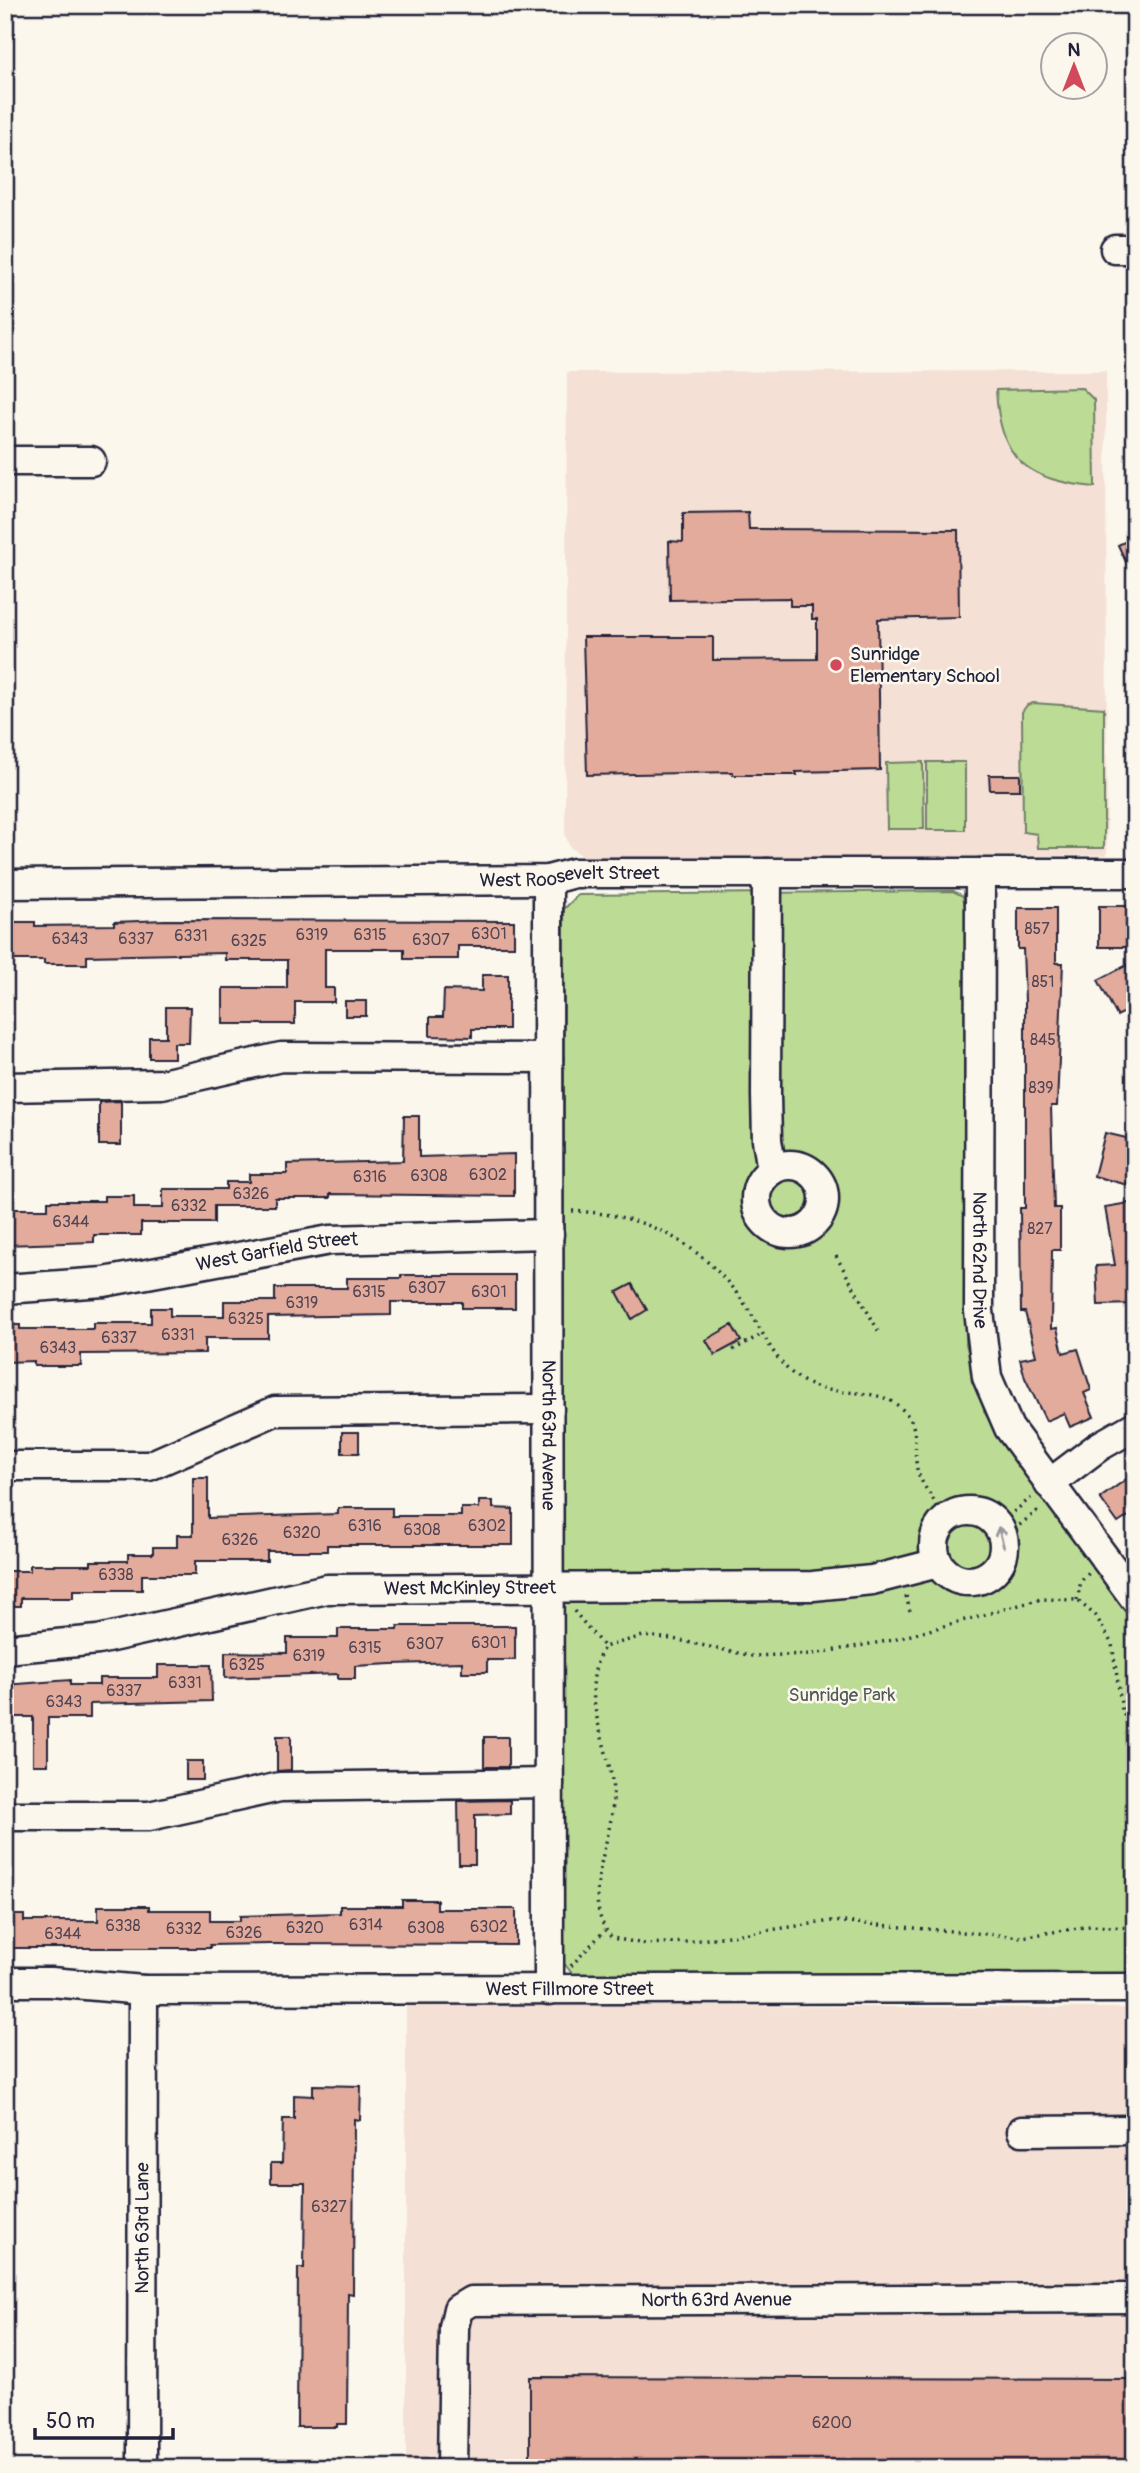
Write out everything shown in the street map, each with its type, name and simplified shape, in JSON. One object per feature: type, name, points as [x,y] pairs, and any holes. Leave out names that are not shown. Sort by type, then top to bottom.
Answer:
[{"type":"street","points":[[5,461],[91,461]]},
{"type":"street","name":"West Roosevelt Street","points":[[5,884],[548,880],[574,873],[1135,873]]},
{"type":"street","points":[[766,873],[766,1106],[767,1140],[772,1170]]},
{"type":"street","name":"North 62nd Drive","points":[[980,873],[981,1336],[987,1377],[1002,1414],[1043,1494],[1135,1599]]},
{"type":"street","name":"North 63rd Avenue","points":[[548,880],[549,1990]]},
{"type":"street","points":[[5,1087],[162,1084],[281,1057],[548,1058]]},
{"type":"street","name":"West Garfield Street","points":[[5,1289],[104,1282],[330,1240],[549,1234]]},
{"type":"street","points":[[5,1466],[149,1466],[275,1411],[548,1409]]},
{"type":"street","points":[[1043,1494],[1098,1447],[1135,1426]]},
{"type":"street","points":[[966,1511],[989,1517],[1000,1532],[1002,1558],[998,1567],[982,1579],[972,1581],[952,1577],[937,1563],[934,1541],[944,1520],[966,1511]]},
{"type":"street","name":"West McKinley Street","points":[[5,1649],[98,1640],[327,1589],[813,1586],[872,1580],[937,1563]]},
{"type":"street","points":[[5,1816],[149,1816],[280,1787],[548,1783]]},
{"type":"street","name":"West Fillmore Street","points":[[5,1982],[51,1982],[143,1990],[1135,1988]]},
{"type":"street","name":"North 63rd Lane","points":[[142,2468],[143,1990]]},
{"type":"street","points":[[1022,2131],[1135,2130]]},
{"type":"street","name":"North 63rd Avenue","points":[[452,2468],[454,2327],[458,2309],[471,2301],[1135,2298]]},
{"type":"path","points":[[566,1211],[626,1217],[673,1236],[718,1270],[746,1307],[779,1363],[814,1387],[825,1391],[869,1393],[881,1396],[902,1409],[912,1420],[917,1471],[944,1520]]},
{"type":"path","points":[[836,1255],[879,1332]]},
{"type":"path","points":[[733,1350],[762,1334]]},
{"type":"path","points":[[1000,1532],[1043,1494]]},
{"type":"path","points":[[1000,1532],[1043,1494]]},
{"type":"path","points":[[1077,1600],[1081,1581],[1093,1569]]},
{"type":"path","points":[[904,1590],[910,1611]]},
{"type":"path","points":[[1135,1742],[1122,1710],[1112,1644],[1096,1616],[1077,1600],[1041,1598],[893,1640],[813,1654],[752,1656],[673,1639],[643,1636],[604,1647],[596,1661],[592,1692],[613,1793],[611,1825],[603,1854],[598,1894],[598,1918],[612,1938],[645,1944],[687,1942],[832,1921],[1022,1937],[1090,1926],[1135,1928]]},
{"type":"path","points":[[571,1607],[604,1647]]},
{"type":"path","points":[[570,1968],[605,1930]]},
{"type":"shaded area","name":"Sunridge Elementary School","points":[[1106,371],[1107,855],[593,859],[585,858],[570,847],[565,835],[567,372]]},
{"type":"shaded area","points":[[406,2005],[1135,2008],[1135,2468],[406,2468]]},
{"type":"green space","points":[[1082,388],[1094,400],[1095,487],[1051,479],[1034,472],[1021,462],[1003,434],[996,390]]},
{"type":"green space","points":[[1033,703],[1104,708],[1104,848],[1038,848],[1037,834],[1023,832],[1022,712],[1027,705]]},
{"type":"green space","points":[[923,762],[924,829],[887,829],[886,763]]},
{"type":"green space","points":[[927,762],[965,762],[965,830],[927,830]]},
{"type":"green space","name":"Sunridge Park","points":[[953,891],[963,896],[965,906],[966,1344],[985,1413],[1001,1440],[1135,1620],[1135,1974],[574,1976],[563,1962],[564,909],[578,895]]},
{"type":"building","points":[[748,512],[749,529],[958,530],[959,617],[878,619],[880,770],[796,772],[797,775],[733,775],[733,772],[587,775],[583,637],[713,637],[713,660],[817,659],[817,619],[812,619],[812,606],[790,606],[790,598],[670,600],[669,541],[683,542],[683,513]]},
{"type":"building","points":[[1135,537],[1135,581],[1118,545]]},
{"type":"building","points":[[989,775],[1020,775],[1020,790],[990,790]]},
{"type":"building","points":[[1099,906],[1135,906],[1135,947],[1099,947]]},
{"type":"building","points":[[1018,908],[1056,908],[1056,963],[1063,963],[1057,1106],[1051,1106],[1054,1208],[1060,1208],[1060,1250],[1052,1250],[1051,1329],[1057,1328],[1063,1353],[1078,1349],[1091,1390],[1084,1393],[1094,1417],[1070,1427],[1064,1413],[1046,1421],[1025,1378],[1020,1359],[1036,1356],[1025,1312],[1021,1312],[1020,1208],[1025,1208],[1025,1001],[1023,949],[1018,949]]},
{"type":"building","points":[[514,921],[514,946],[458,946],[458,959],[404,959],[404,949],[325,949],[325,988],[334,988],[334,1002],[295,1002],[295,1024],[223,1024],[223,988],[287,988],[287,960],[225,960],[225,953],[87,956],[87,964],[5,960],[5,922],[35,922],[35,926],[114,925],[114,922]]},
{"type":"building","points":[[1129,964],[1135,975],[1135,1007],[1117,1016],[1098,980]]},
{"type":"building","points":[[482,975],[508,975],[508,1029],[472,1029],[472,1037],[430,1036],[430,1017],[443,1017],[444,990],[482,991]]},
{"type":"building","points":[[345,1001],[366,1001],[366,1016],[345,1016]]},
{"type":"building","points":[[166,1007],[190,1007],[189,1043],[174,1043],[174,1058],[149,1058],[149,1037],[166,1037]]},
{"type":"building","points":[[121,1101],[121,1145],[99,1145],[99,1102]]},
{"type":"building","points":[[404,1116],[419,1116],[419,1157],[514,1154],[514,1196],[330,1194],[330,1198],[275,1198],[275,1206],[214,1206],[214,1223],[141,1223],[141,1235],[94,1235],[94,1242],[5,1245],[5,1209],[48,1209],[48,1201],[104,1201],[104,1196],[134,1196],[134,1208],[163,1208],[163,1189],[226,1189],[226,1182],[249,1182],[249,1174],[287,1174],[287,1164],[403,1161]]},
{"type":"building","points":[[1105,1133],[1135,1140],[1135,1159],[1128,1185],[1094,1176]]},
{"type":"building","points":[[1135,1202],[1135,1248],[1132,1248],[1135,1304],[1098,1305],[1096,1266],[1115,1265],[1105,1207]]},
{"type":"building","points":[[401,1275],[515,1275],[515,1308],[462,1308],[462,1302],[391,1302],[391,1315],[268,1317],[268,1338],[205,1338],[205,1353],[81,1354],[81,1366],[34,1366],[34,1361],[5,1362],[5,1325],[20,1325],[20,1329],[93,1329],[93,1323],[151,1323],[151,1308],[170,1308],[170,1316],[224,1316],[224,1301],[275,1301],[275,1288],[347,1288],[347,1278],[401,1278]]},
{"type":"building","points":[[632,1284],[647,1310],[632,1319],[617,1292]]},
{"type":"building","points":[[732,1325],[741,1341],[715,1355],[706,1340]]},
{"type":"building","points":[[342,1432],[359,1432],[359,1453],[342,1453]]},
{"type":"building","points":[[1135,1473],[1135,1512],[1118,1523],[1100,1498]]},
{"type":"building","points":[[193,1478],[208,1478],[208,1518],[338,1514],[338,1508],[392,1508],[392,1516],[461,1516],[461,1508],[479,1508],[479,1501],[493,1501],[493,1508],[513,1509],[513,1545],[327,1545],[327,1551],[267,1551],[267,1561],[195,1561],[195,1575],[142,1575],[142,1590],[73,1590],[73,1598],[21,1598],[21,1606],[5,1606],[5,1571],[30,1571],[30,1565],[91,1565],[91,1561],[128,1561],[128,1554],[153,1554],[153,1547],[177,1547],[177,1535],[193,1535]]},
{"type":"building","points":[[398,1626],[515,1626],[515,1660],[487,1660],[487,1672],[462,1672],[462,1662],[355,1666],[355,1679],[338,1679],[338,1674],[225,1678],[225,1652],[287,1653],[287,1638],[338,1638],[338,1629],[398,1629]]},
{"type":"building","points":[[158,1665],[211,1665],[212,1701],[90,1704],[90,1718],[48,1718],[48,1765],[33,1765],[33,1717],[5,1717],[5,1685],[70,1680],[70,1685],[99,1685],[99,1678],[158,1678]]},
{"type":"building","points":[[277,1736],[291,1736],[291,1770],[277,1771]]},
{"type":"building","points":[[484,1737],[508,1737],[508,1767],[484,1767]]},
{"type":"building","points":[[186,1761],[203,1761],[203,1780],[186,1780]]},
{"type":"building","points":[[510,1800],[510,1814],[475,1815],[475,1864],[459,1864],[458,1801]]},
{"type":"building","points":[[402,1900],[437,1900],[437,1909],[516,1909],[516,1945],[270,1944],[210,1945],[210,1948],[5,1948],[5,1915],[24,1915],[24,1921],[98,1921],[98,1906],[149,1906],[149,1910],[210,1910],[210,1921],[240,1921],[240,1916],[340,1913],[340,1906],[402,1906]]},
{"type":"building","points":[[313,2085],[361,2086],[360,2120],[354,2119],[353,2294],[348,2293],[347,2424],[337,2424],[337,2427],[297,2427],[298,2268],[304,2268],[305,2183],[271,2183],[271,2163],[282,2163],[283,2119],[294,2119],[294,2095],[313,2096]]},
{"type":"building","points":[[530,2377],[1135,2379],[1135,2468],[530,2468]]},
{"type":"place","name":"Sunridge Elementary School","points":[[836,665]]}]
